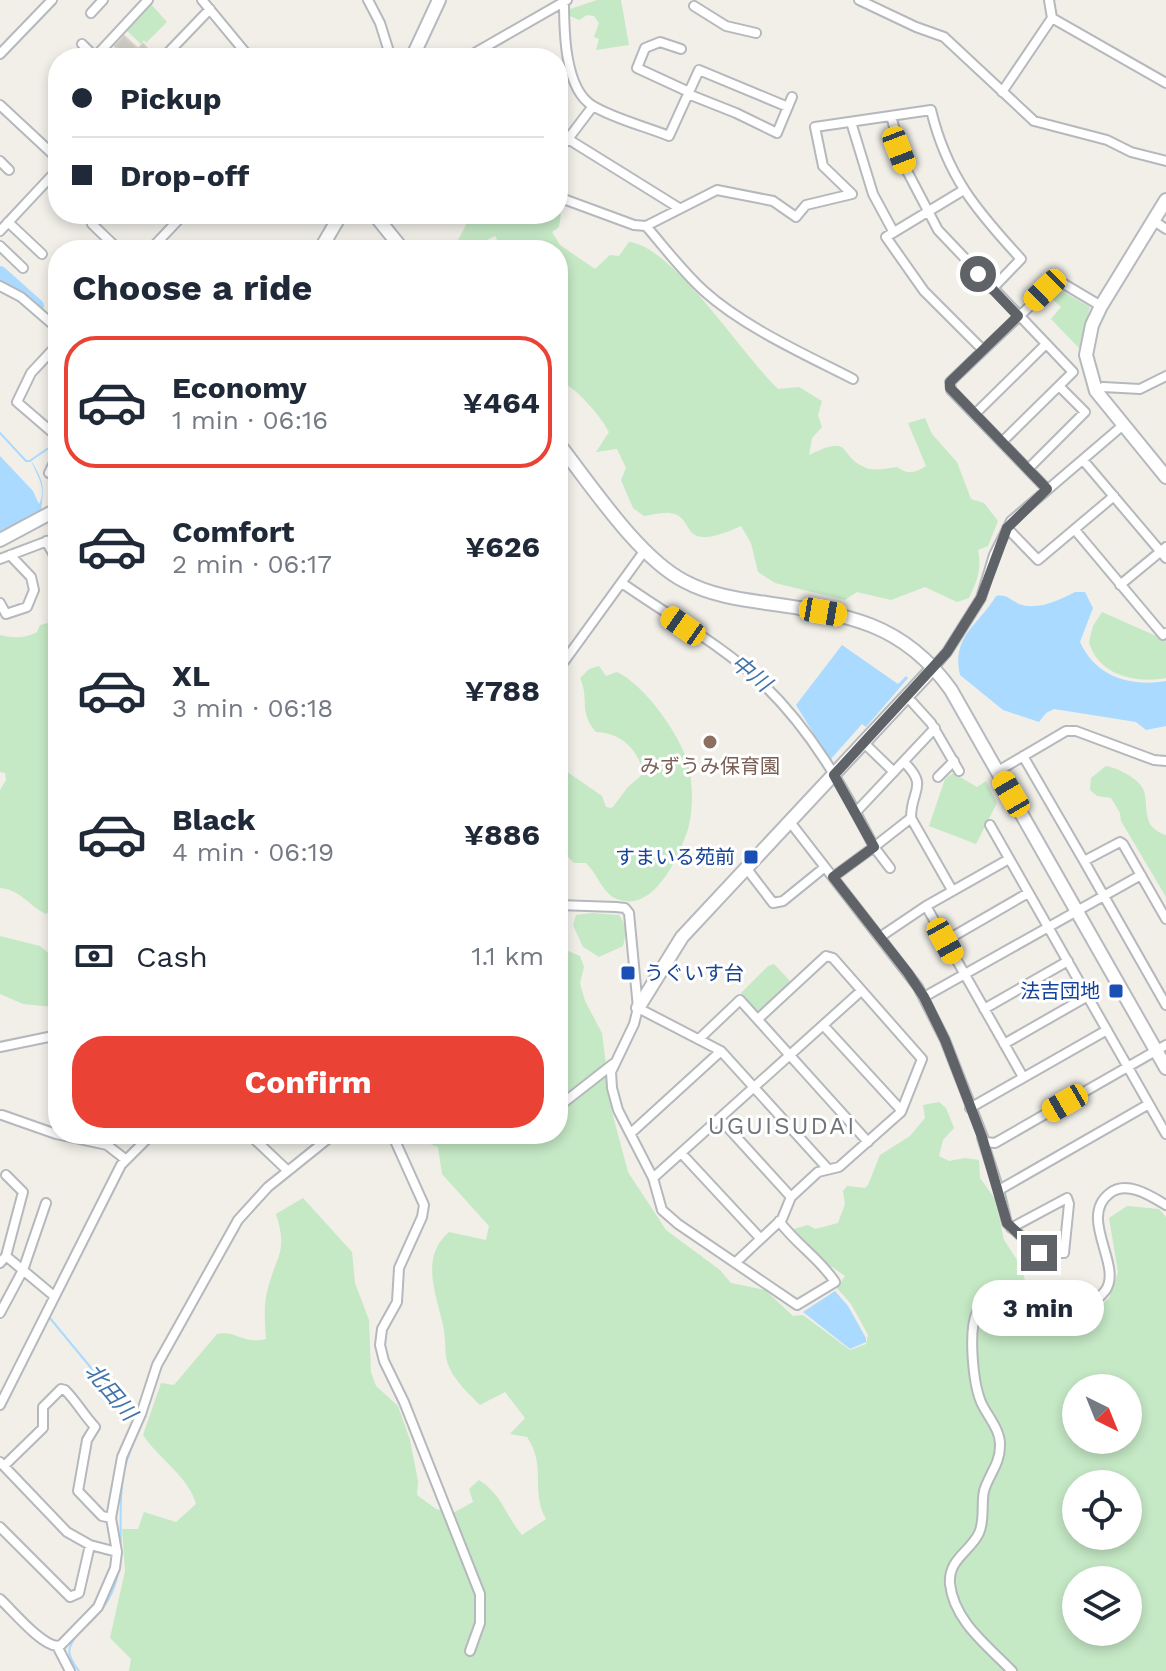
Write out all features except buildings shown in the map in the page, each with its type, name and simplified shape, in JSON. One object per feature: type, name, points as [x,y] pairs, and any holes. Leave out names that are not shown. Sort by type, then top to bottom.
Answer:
[{"type":"street","points":[[0,54],[52,0]]},
{"type":"street","points":[[91,13],[103,0]]},
{"type":"street","points":[[104,48],[148,0]]},
{"type":"street","points":[[202,0],[242,48]]},
{"type":"street","points":[[368,0],[388,48]]},
{"type":"street","points":[[417,48],[439,0]]},
{"type":"street","points":[[859,0],[944,37],[1034,121],[1107,140],[1131,152],[1166,161]]},
{"type":"street","points":[[1002,92],[1052,18],[1049,0]]},
{"type":"street","points":[[489,48],[565,1]]},
{"type":"street","points":[[565,1],[566,48]]},
{"type":"street","points":[[694,5],[726,26],[756,33]]},
{"type":"street","points":[[173,48],[210,9]]},
{"type":"street","points":[[1052,18],[1166,83]]},
{"type":"street","points":[[681,49],[660,42],[645,48],[637,68],[777,133],[792,97]]},
{"type":"street","points":[[82,44],[86,48]]},
{"type":"street","points":[[568,56],[579,92],[593,106],[669,136],[699,70],[788,107]]},
{"type":"street","points":[[0,105],[48,150]]},
{"type":"street","points":[[568,136],[593,106]]},
{"type":"street","points":[[852,194],[823,166],[815,127],[931,110],[942,152],[962,191],[1021,259],[992,289]]},
{"type":"street","points":[[891,116],[903,159],[927,211],[949,243],[1073,372],[1002,442]]},
{"type":"street","points":[[851,122],[871,187],[893,231]]},
{"type":"street","points":[[568,146],[679,208]]},
{"type":"street","points":[[0,161],[9,170]]},
{"type":"street","points":[[0,231],[48,180]]},
{"type":"street","points":[[568,201],[634,225],[646,226],[717,190],[773,201],[796,217],[806,205],[871,187]]},
{"type":"street","points":[[962,191],[886,237],[909,273],[983,350]]},
{"type":"street","points":[[1166,200],[1101,306],[1092,325],[1086,355],[1096,391],[1166,477]]},
{"type":"street","points":[[0,212],[42,254]]},
{"type":"street","points":[[1154,221],[1166,229]]},
{"type":"street","points":[[95,224],[110,240]]},
{"type":"street","points":[[159,240],[175,224]]},
{"type":"street","points":[[382,224],[395,240]]},
{"type":"street","points":[[646,226],[658,244],[706,293],[782,343],[853,379]]},
{"type":"street","points":[[0,246],[23,268]]},
{"type":"street","points":[[1047,489],[949,385],[1045,290],[1060,284],[1072,287],[1101,306]]},
{"type":"street","points":[[0,286],[21,297],[48,320]]},
{"type":"street","points":[[975,414],[1046,344]]},
{"type":"street","points":[[48,355],[31,373],[17,402],[48,429]]},
{"type":"street","points":[[1096,391],[1103,387],[1140,389],[1166,376]]},
{"type":"street","points":[[1028,469],[1085,412],[1059,386]]},
{"type":"street","points":[[779,1221],[797,1245],[825,1267],[835,1282],[797,1305],[670,1219],[662,1210],[653,1178],[614,1098],[611,1080],[613,1064],[634,1024],[638,1008],[682,937],[934,667],[981,598],[1007,528],[1047,489],[1122,426]]},
{"type":"street","points":[[568,455],[645,550],[681,580],[714,593],[847,616],[872,624],[914,649],[934,667],[951,690],[1077,911],[1161,1048],[1166,1068]]},
{"type":"street","points":[[1083,460],[1164,552],[1120,585]]},
{"type":"street","points":[[1007,528],[1038,560],[1114,496]]},
{"type":"street","points":[[0,540],[48,514]]},
{"type":"street","points":[[1075,530],[1163,635],[1166,633]]},
{"type":"street","points":[[0,559],[46,541],[48,544]]},
{"type":"street","points":[[568,656],[645,550]]},
{"type":"street","points":[[0,603],[6,614],[27,607],[32,596],[31,577],[10,555]]},
{"type":"street","points":[[623,581],[762,683],[802,726],[834,775],[874,847],[890,868]]},
{"type":"street","points":[[912,702],[935,728],[959,771]]},
{"type":"street","points":[[856,812],[935,728]]},
{"type":"street","points":[[998,771],[1066,731],[1076,731],[1154,760],[1166,761]]},
{"type":"street","points":[[864,743],[894,772]]},
{"type":"street","points":[[1023,756],[1166,1005]]},
{"type":"street","points":[[938,777],[954,761]]},
{"type":"street","points":[[833,877],[911,818],[919,782],[904,762]]},
{"type":"street","points":[[911,818],[952,890]]},
{"type":"street","points":[[790,822],[924,997],[945,1040],[982,1137],[1011,1228],[1039,1253],[1061,1254],[1065,1250],[1068,1200],[1065,1198],[1011,1228]]},
{"type":"street","points":[[990,825],[1166,1134]]},
{"type":"street","points":[[1084,861],[1120,842],[1166,919]]},
{"type":"street","points":[[880,937],[952,890],[1009,859]]},
{"type":"street","points":[[747,869],[773,903],[783,901],[825,867]]},
{"type":"street","points":[[924,997],[1141,875]]},
{"type":"street","points":[[945,941],[1028,893]]},
{"type":"street","points":[[568,905],[616,907],[629,913],[638,1008]]},
{"type":"street","points":[[926,906],[1023,1077]]},
{"type":"street","points":[[735,1263],[779,1221],[791,1197],[818,1172],[839,1167],[901,1110],[922,1059],[833,958],[826,956],[758,1019]]},
{"type":"street","points":[[984,1009],[1068,961]]},
{"type":"street","points":[[653,1178],[861,991]]},
{"type":"street","points":[[1004,1044],[1088,996]]},
{"type":"street","points":[[699,1039],[740,1000],[868,1142]]},
{"type":"street","points":[[638,1008],[721,1051],[828,1169]]},
{"type":"street","points":[[823,1025],[901,1110]]},
{"type":"street","points":[[970,1108],[1107,1030]]},
{"type":"street","points":[[0,1047],[48,1037]]},
{"type":"street","points":[[982,1137],[985,1142],[995,1143],[1161,1048]]},
{"type":"street","points":[[631,1133],[721,1051]]},
{"type":"street","points":[[568,1099],[613,1064]]},
{"type":"street","points":[[999,1190],[1149,1104]]},
{"type":"street","points":[[2,1115],[48,1131]]},
{"type":"street","points":[[720,1119],[791,1197]]},
{"type":"street","points":[[102,1144],[125,1159]]},
{"type":"street","points":[[1,1401],[125,1159],[141,1144]]},
{"type":"street","points":[[260,1144],[288,1171]]},
{"type":"street","points":[[0,1599],[51,1646],[61,1645],[98,1607],[115,1568],[117,1552],[111,1518],[122,1457],[138,1423],[157,1365],[226,1240],[253,1202],[322,1144]]},
{"type":"street","points":[[397,1144],[424,1205],[422,1217],[399,1268],[397,1302],[382,1329],[380,1345],[480,1594],[480,1623],[470,1651]]},
{"type":"street","points":[[682,1154],[760,1238]]},
{"type":"street","points":[[6,1175],[23,1192],[3,1259],[23,1270],[54,1296]]},
{"type":"street","points":[[1012,1671],[963,1621],[950,1586],[953,1564],[981,1528],[984,1493],[998,1464],[1000,1451],[1000,1437],[980,1401],[976,1384],[972,1326],[982,1306],[1006,1291],[1019,1293],[1059,1311],[1074,1311],[1089,1305],[1106,1289],[1110,1280],[1099,1231],[1100,1208],[1104,1200],[1111,1192],[1124,1188],[1142,1192],[1166,1205]]},
{"type":"street","points":[[0,1313],[23,1270],[46,1203]]},
{"type":"street","points":[[111,1518],[102,1516],[78,1491],[87,1440],[95,1427],[80,1411],[79,1404],[61,1389],[43,1407],[43,1428],[2,1464],[67,1532],[90,1545],[117,1552]]},
{"type":"street","points":[[0,1527],[70,1597],[79,1593],[90,1545]]},
{"type":"street","points":[[57,1646],[70,1671]]},
{"type":"green space","points":[[597,0],[621,0],[629,45],[596,50],[599,39],[594,37],[599,23],[594,16],[587,15],[579,20],[570,16],[567,10]]},
{"type":"green space","points":[[150,3],[167,22],[146,43],[144,40],[141,44],[125,29]]},
{"type":"green space","points":[[559,224],[552,232],[557,240],[497,240],[495,236],[487,240],[458,240],[466,225]]},
{"type":"green space","points":[[629,242],[647,248],[686,282],[778,389],[799,387],[822,401],[818,415],[822,427],[812,438],[809,455],[839,446],[855,462],[868,468],[897,467],[915,472],[926,466],[908,423],[925,418],[932,434],[957,462],[971,499],[984,503],[998,521],[988,546],[978,550],[978,575],[969,598],[957,602],[925,587],[891,600],[857,592],[845,600],[775,583],[758,572],[751,543],[741,526],[706,537],[691,532],[678,516],[667,513],[644,516],[633,508],[621,480],[626,468],[617,449],[596,452],[609,432],[568,386],[568,250],[595,269],[610,255],[619,256]]},
{"type":"green space","points":[[1052,291],[1062,291],[1090,307],[1080,349],[1051,319],[1061,307],[1048,295]]},
{"type":"green space","points":[[1102,612],[1163,639],[1166,636],[1166,678],[1131,678],[1120,675],[1101,662],[1089,642],[1093,626]]},
{"type":"green space","points":[[48,623],[46,914],[19,895],[0,888],[0,790],[6,780],[5,773],[0,772],[0,635],[28,636],[37,632],[40,625]]},
{"type":"green space","points":[[599,666],[606,676],[617,672],[651,700],[679,742],[690,775],[691,815],[678,853],[653,891],[630,901],[612,896],[586,863],[574,863],[568,856],[568,772],[602,796],[606,807],[612,808],[644,773],[627,744],[613,735],[596,732],[587,718],[580,678],[589,669]]},
{"type":"green space","points":[[1106,766],[1138,782],[1144,791],[1149,822],[1158,832],[1166,835],[1166,897],[1121,821],[1111,798],[1097,796],[1090,790],[1091,778]]},
{"type":"green space","points":[[953,773],[977,787],[986,781],[997,803],[976,844],[929,826],[945,779]]},
{"type":"green space","points":[[576,915],[619,915],[625,930],[623,946],[599,957],[583,947],[573,925]]},
{"type":"green space","points":[[0,936],[40,946],[48,953],[48,1006],[23,1004],[0,994]]},
{"type":"green space","points":[[568,951],[580,956],[584,967],[580,983],[585,1001],[602,1033],[612,1112],[628,1172],[666,1230],[720,1270],[731,1283],[765,1290],[793,1316],[803,1315],[850,1350],[866,1344],[868,1335],[851,1304],[837,1288],[845,1276],[798,1243],[790,1230],[808,1225],[815,1229],[838,1223],[845,1204],[843,1191],[847,1186],[865,1188],[868,1185],[880,1155],[910,1136],[925,1118],[923,1105],[939,1102],[946,1108],[954,1128],[943,1140],[939,1156],[949,1161],[965,1158],[979,1160],[980,1178],[995,1199],[1004,1240],[1021,1266],[1033,1309],[1061,1320],[1089,1316],[1109,1298],[1118,1272],[1109,1218],[1127,1206],[1159,1209],[1166,1217],[1166,1671],[129,1671],[131,1659],[110,1638],[125,1571],[122,1529],[138,1529],[144,1512],[176,1522],[196,1504],[187,1485],[143,1435],[161,1383],[174,1385],[217,1334],[251,1340],[266,1339],[266,1294],[281,1245],[276,1214],[303,1198],[352,1252],[355,1283],[369,1320],[371,1372],[376,1386],[398,1406],[410,1440],[418,1481],[417,1495],[436,1509],[453,1513],[473,1502],[469,1489],[479,1480],[499,1499],[522,1535],[546,1519],[541,1509],[533,1448],[527,1437],[510,1434],[525,1418],[505,1392],[480,1405],[447,1363],[444,1330],[433,1279],[434,1254],[449,1232],[486,1240],[489,1226],[442,1174],[438,1147],[430,1144],[568,1144]]},
{"type":"green space","points":[[774,964],[790,981],[757,1013],[741,993],[768,966]]},
{"type":"water","points":[[0,456],[33,491],[39,504],[41,486],[31,460],[43,490],[41,511],[0,531]]},
{"type":"water","points":[[1075,592],[1085,592],[1093,608],[1080,642],[1095,664],[1127,681],[1166,681],[1166,726],[1146,730],[1136,722],[1054,709],[1039,722],[1003,710],[960,675],[959,650],[963,641],[996,596],[1034,606],[1048,604]]},
{"type":"water","points":[[842,645],[898,684],[906,676],[908,678],[866,727],[862,724],[830,760],[796,705]]},
{"type":"water","points":[[835,1291],[848,1306],[866,1338],[866,1342],[850,1349],[803,1312]]},
{"type":"waterway","name":"北田川","points":[[0,273],[37,306]]},
{"type":"waterway","points":[[0,433],[26,461],[30,461]]},
{"type":"waterway","points":[[31,460],[48,448]]},
{"type":"waterway","name":"北田川","points":[[137,1154],[148,1144]]},
{"type":"waterway","name":"北田川","points":[[127,1164],[49,1317],[135,1421]]},
{"type":"waterway","name":"北田川","points":[[84,1628],[101,1611],[117,1576],[123,1477],[139,1429]]},
{"type":"waterway","name":"北田川","points":[[79,1632],[69,1652],[79,1671]]},
{"type":"place","name":"みずうみ保育園","points":[[710,742]]},
{"type":"place","name":"すまいる苑前","points":[[751,857]]},
{"type":"place","name":"うぐいす台","points":[[628,973]]},
{"type":"place","name":"法吉団地","points":[[1116,991]]},
{"type":"district","name":"UGUISUDAI","points":[[782,1126]]},
{"type":"route","points":[[978,274],[1018,316],[949,385],[1047,489],[1011,521],[1002,535],[981,598],[947,652],[834,775],[874,847],[833,877],[924,997],[945,1040],[982,1137],[1007,1223],[1039,1253]]},
{"type":"water label","name":"中川","points":[[751,673]]}]
